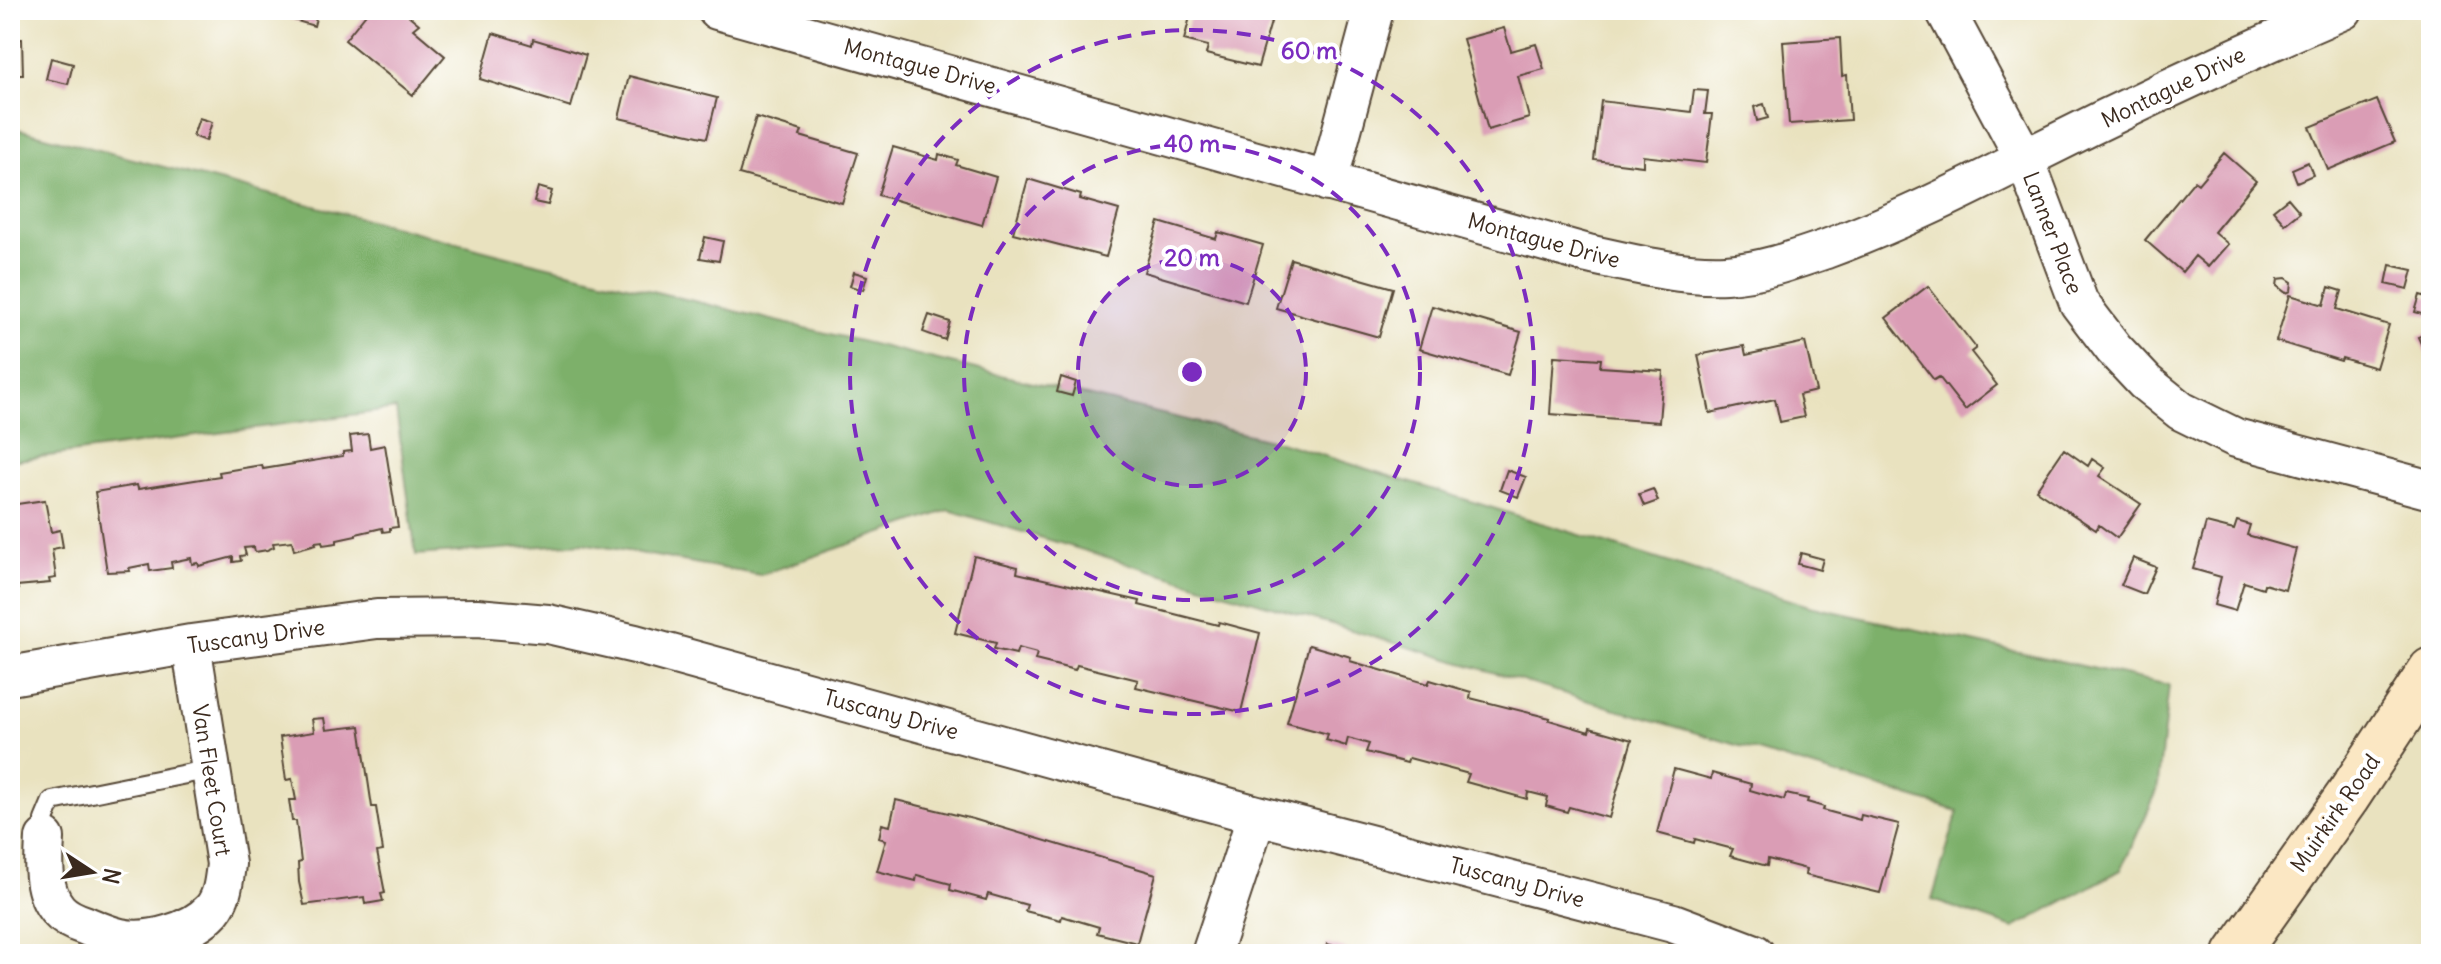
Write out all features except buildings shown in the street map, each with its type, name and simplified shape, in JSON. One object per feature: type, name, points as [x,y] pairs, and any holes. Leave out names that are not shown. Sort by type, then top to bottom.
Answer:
[{"type":"main road","name":"Muirkirk Road","points":[[2236,954],[2348,796],[2431,670]]},
{"type":"street","name":"Montague Drive","points":[[717,10],[1588,254],[1669,271],[1727,274],[1780,265],[1852,239],[1966,191],[2025,159],[2251,50],[2343,10]]},
{"type":"street","points":[[1328,182],[1374,10]]},
{"type":"street","name":"Lanner Place","points":[[1945,10],[2025,159],[2079,303],[2135,371],[2181,411],[2236,438],[2431,490]]},
{"type":"street","name":"Tuscany Drive","points":[[10,676],[191,644],[377,619],[477,618],[548,624],[635,644],[1257,815],[1673,923],[1755,954]]},
{"type":"street","name":"Van Fleet Court","points":[[45,838],[43,871],[58,910],[72,920],[123,939],[180,932],[213,909],[223,890],[226,864],[191,644]]},
{"type":"street","points":[[1211,954],[1257,815]]},
{"type":"lane","points":[[45,838],[44,820],[52,801],[211,769]]},
{"type":"green space","points":[[10,127],[523,260],[1283,443],[1809,606],[2169,685],[2157,791],[2121,870],[2014,928],[1932,900],[1958,811],[949,510],[760,575],[583,543],[416,555],[396,409],[10,461]]}]
